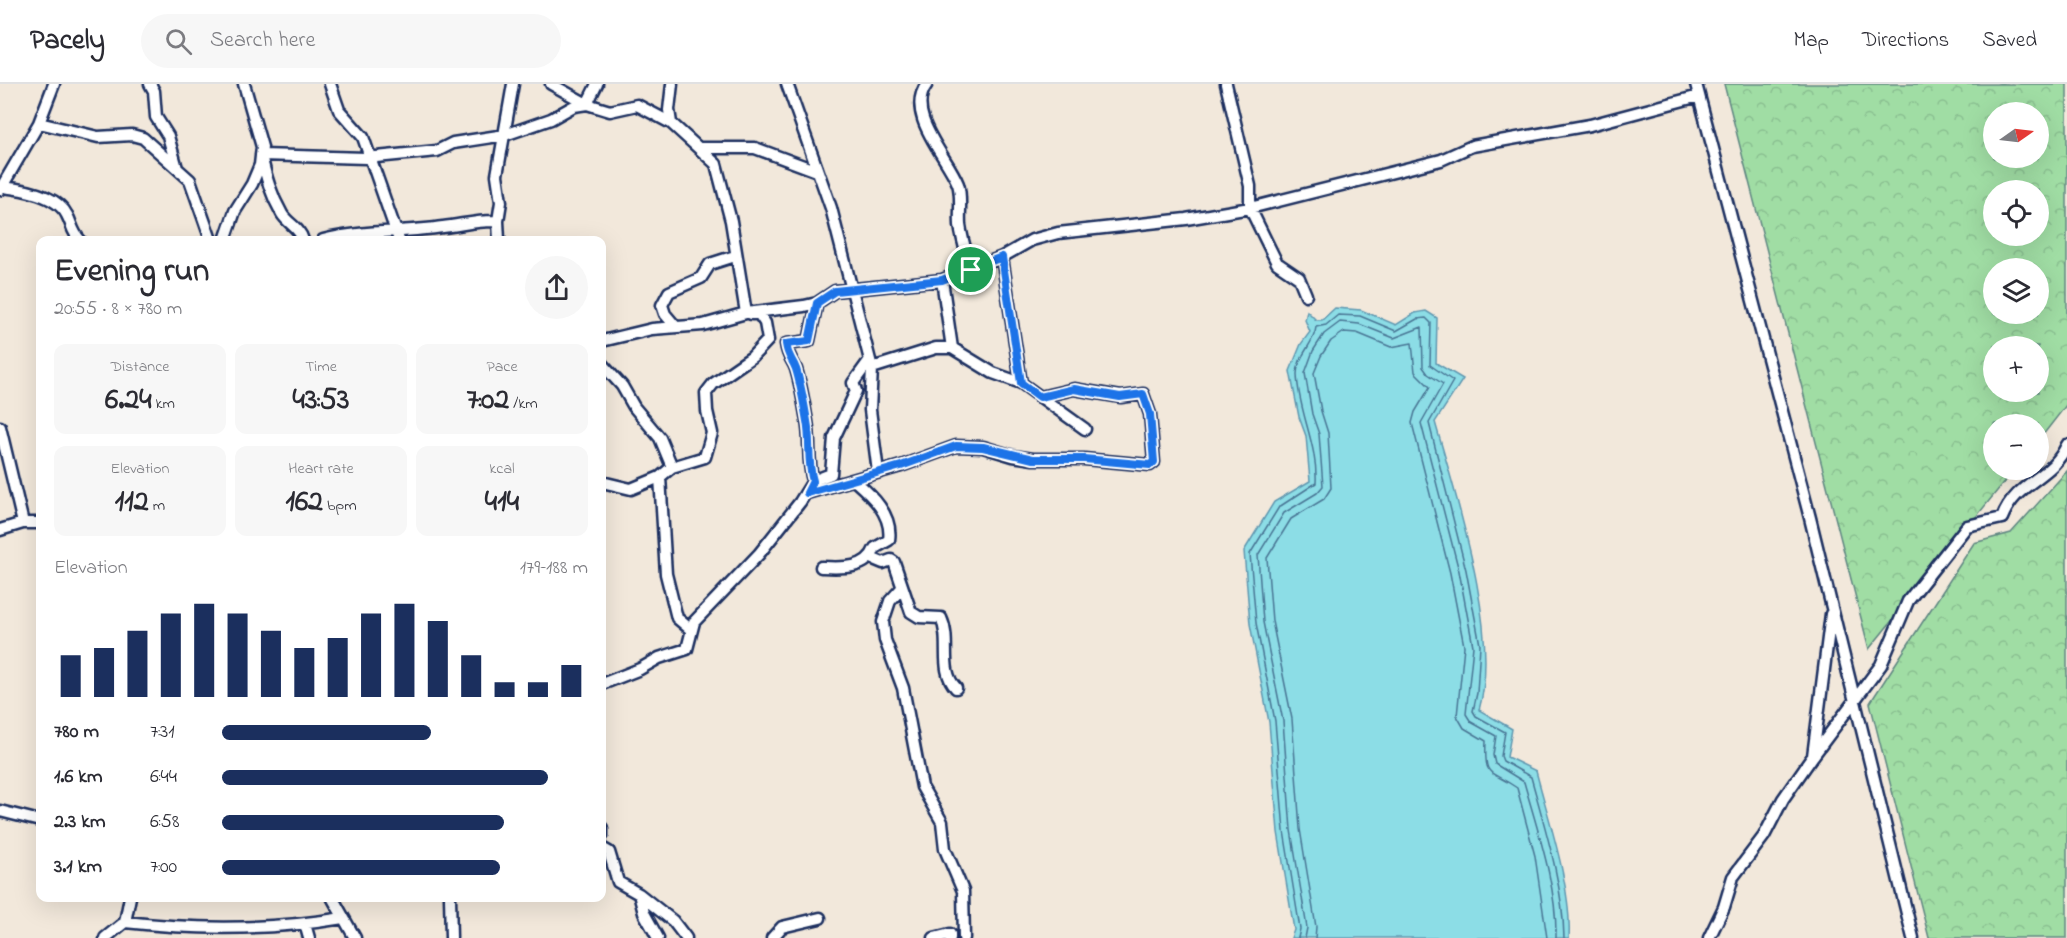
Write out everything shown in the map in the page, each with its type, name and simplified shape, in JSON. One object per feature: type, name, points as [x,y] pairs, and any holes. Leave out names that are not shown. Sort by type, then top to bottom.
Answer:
[{"type":"street","points":[[54,84],[39,123],[1,188],[36,193],[63,209],[76,236]]},
{"type":"street","points":[[150,84],[154,91],[156,117],[168,135],[177,168]]},
{"type":"street","points":[[226,236],[235,211],[257,175],[262,147],[244,84]]},
{"type":"street","points":[[330,84],[339,110],[363,137],[397,235],[479,220],[498,221]]},
{"type":"street","points":[[499,236],[501,202],[497,175],[513,84]]},
{"type":"street","points":[[551,84],[587,104],[610,111],[637,105],[671,123],[712,158],[718,169],[731,221],[746,313]]},
{"type":"street","points":[[587,104],[597,84]]},
{"type":"street","points":[[671,123],[669,114],[672,84]]},
{"type":"street","points":[[787,84],[836,227],[850,291],[871,364],[870,410],[878,472]]},
{"type":"street","points":[[927,84],[920,96],[920,104],[933,141],[958,184],[961,229],[971,270]]},
{"type":"street","points":[[1226,84],[1248,179],[1250,208],[1277,263],[1299,278],[1306,295]]},
{"type":"street","points":[[1696,84],[1832,608],[1853,702],[1913,938]]},
{"type":"street","points":[[606,339],[613,336],[703,325],[746,313],[817,303],[835,291],[942,280],[1002,257],[1032,240],[1058,233],[1186,219],[1250,208],[1441,160],[1472,146],[1590,125],[1699,96]]},
{"type":"street","points":[[261,155],[370,157],[437,151],[453,143],[505,135],[551,119],[574,105],[587,104]]},
{"type":"street","points":[[39,123],[98,137],[132,135],[143,138],[190,180],[210,236]]},
{"type":"street","points":[[700,148],[755,148],[817,171]]},
{"type":"street","points":[[261,155],[271,194],[284,218],[302,236]]},
{"type":"street","points":[[676,327],[665,314],[662,305],[669,292],[701,278],[710,264],[735,256]]},
{"type":"street","points":[[1002,257],[1021,383]]},
{"type":"street","points":[[942,280],[952,348]]},
{"type":"street","points":[[606,682],[640,669],[659,658],[687,649],[691,641],[690,629],[694,622],[750,565],[807,493],[813,481],[808,460],[811,452],[807,422],[795,367],[788,359],[786,344],[809,341],[817,303]]},
{"type":"street","points":[[606,483],[631,489],[660,477],[672,466],[705,457],[712,433],[706,411],[706,393],[713,384],[752,357],[768,340],[765,323],[759,314],[746,313]]},
{"type":"street","points":[[813,481],[831,474],[834,438],[856,391],[853,383],[871,364],[936,348],[952,348],[993,373],[1021,383],[1085,429]]},
{"type":"street","points":[[606,368],[622,386],[634,407],[660,438],[672,466]]},
{"type":"street","points":[[807,493],[956,446],[983,447],[1033,459],[1084,459],[1150,465],[1154,462],[1150,414],[1143,394],[1120,397],[1074,389],[1040,397]]},
{"type":"street","points":[[0,427],[23,523]]},
{"type":"street","points":[[1709,938],[1724,907],[1732,877],[1764,836],[1783,799],[1813,756],[1830,737],[1881,665],[1908,601],[1967,526],[2002,518],[2012,498],[2057,464],[2067,445]]},
{"type":"street","points":[[660,477],[666,574],[677,618],[690,629]]},
{"type":"street","points":[[854,480],[884,512],[889,528],[889,540],[875,548],[871,558]]},
{"type":"street","points":[[0,530],[23,523],[36,523]]},
{"type":"street","points":[[821,567],[846,568],[871,558],[883,563],[892,560],[901,578],[901,589],[911,612],[919,617],[941,618],[946,632],[947,672],[956,688]]},
{"type":"street","points":[[901,589],[890,601],[883,622],[885,640],[903,688],[922,787],[942,822],[945,849],[963,891],[964,938]]},
{"type":"street","points":[[1813,756],[1832,608]]},
{"type":"street","points":[[0,811],[36,819]]},
{"type":"street","points":[[606,851],[609,852],[618,882],[639,894],[673,921],[686,938]]},
{"type":"street","points":[[639,894],[644,913],[658,938]]},
{"type":"street","points":[[105,938],[125,922],[129,902]]},
{"type":"street","points":[[335,902],[355,938]]},
{"type":"street","points":[[450,902],[451,938]]},
{"type":"street","points":[[125,922],[225,929],[305,924],[344,918]]},
{"type":"street","points":[[772,938],[782,927],[820,918]]},
{"type":"street","points":[[305,924],[309,938]]},
{"type":"street","points":[[934,938],[950,934],[950,938]]},
{"type":"green space","points":[[1724,84],[2067,84],[2067,404],[2049,427],[2049,414],[1983,414],[1983,480],[2006,480],[1869,649]]},
{"type":"green space","points":[[2067,471],[2067,938],[1929,938],[1870,703],[1974,543],[2011,533]]},
{"type":"water","points":[[1335,308],[1361,310],[1396,325],[1415,313],[1426,311],[1437,318],[1436,363],[1463,379],[1435,422],[1474,567],[1481,606],[1484,679],[1479,710],[1512,729],[1507,757],[1536,771],[1563,876],[1567,898],[1569,938],[1291,938],[1294,930],[1278,832],[1269,722],[1250,624],[1244,551],[1274,502],[1310,481],[1306,436],[1299,417],[1290,371],[1301,344],[1310,332],[1305,320],[1307,311],[1316,320],[1322,320]]},
{"type":"route","points":[[1002,257],[1021,383],[1040,397],[1074,389],[1115,397],[1143,394],[1150,414],[1154,462],[1150,465],[1084,459],[1033,459],[983,447],[956,446],[901,466],[807,493],[813,481],[808,460],[811,452],[807,422],[795,367],[788,359],[786,344],[809,341],[817,303],[835,291],[942,280],[971,270],[1002,257]]}]
